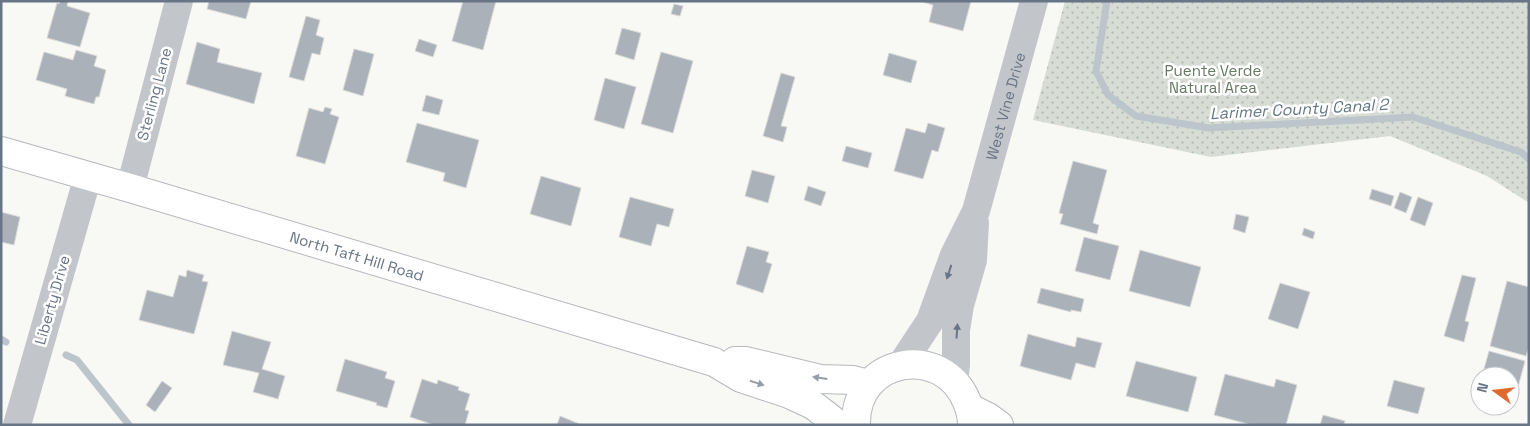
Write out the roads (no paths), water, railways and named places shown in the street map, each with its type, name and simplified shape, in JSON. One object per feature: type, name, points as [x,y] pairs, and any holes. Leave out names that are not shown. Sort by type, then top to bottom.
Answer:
[{"type":"main road","name":"North Taft Hill Road","points":[[1,151],[714,362],[741,378],[789,394],[813,405],[839,425]]},
{"type":"main road","name":"North Taft Hill Road","points":[[714,362],[746,361],[821,379],[854,380],[868,384]]},
{"type":"main road","points":[[856,425],[860,398],[868,384],[883,371],[901,365],[912,364],[927,366],[940,371],[954,380],[964,393],[971,416],[988,417],[999,425]]},
{"type":"street","name":"Sterling Lane","points":[[130,188],[179,1]]},
{"type":"street","name":"West Vine Drive","points":[[901,365],[930,321],[954,255],[976,211],[1034,1]]},
{"type":"street","name":"Liberty Drive","points":[[17,425],[88,176]]},
{"type":"street","name":"West Vine Drive","points":[[954,380],[956,330],[960,304],[973,260],[976,211]]},
{"type":"waterway","name":"Larimer County Canal 2","points":[[1107,1],[1096,71],[1108,95],[1136,116],[1209,128],[1413,117],[1521,152],[1529,159]]},
{"type":"waterway","points":[[1,339],[6,342]]},
{"type":"waterway","points":[[66,355],[77,360],[129,425]]},
{"type":"park label","name":"Puente Verde Natural Area","points":[[1213,78]]}]
